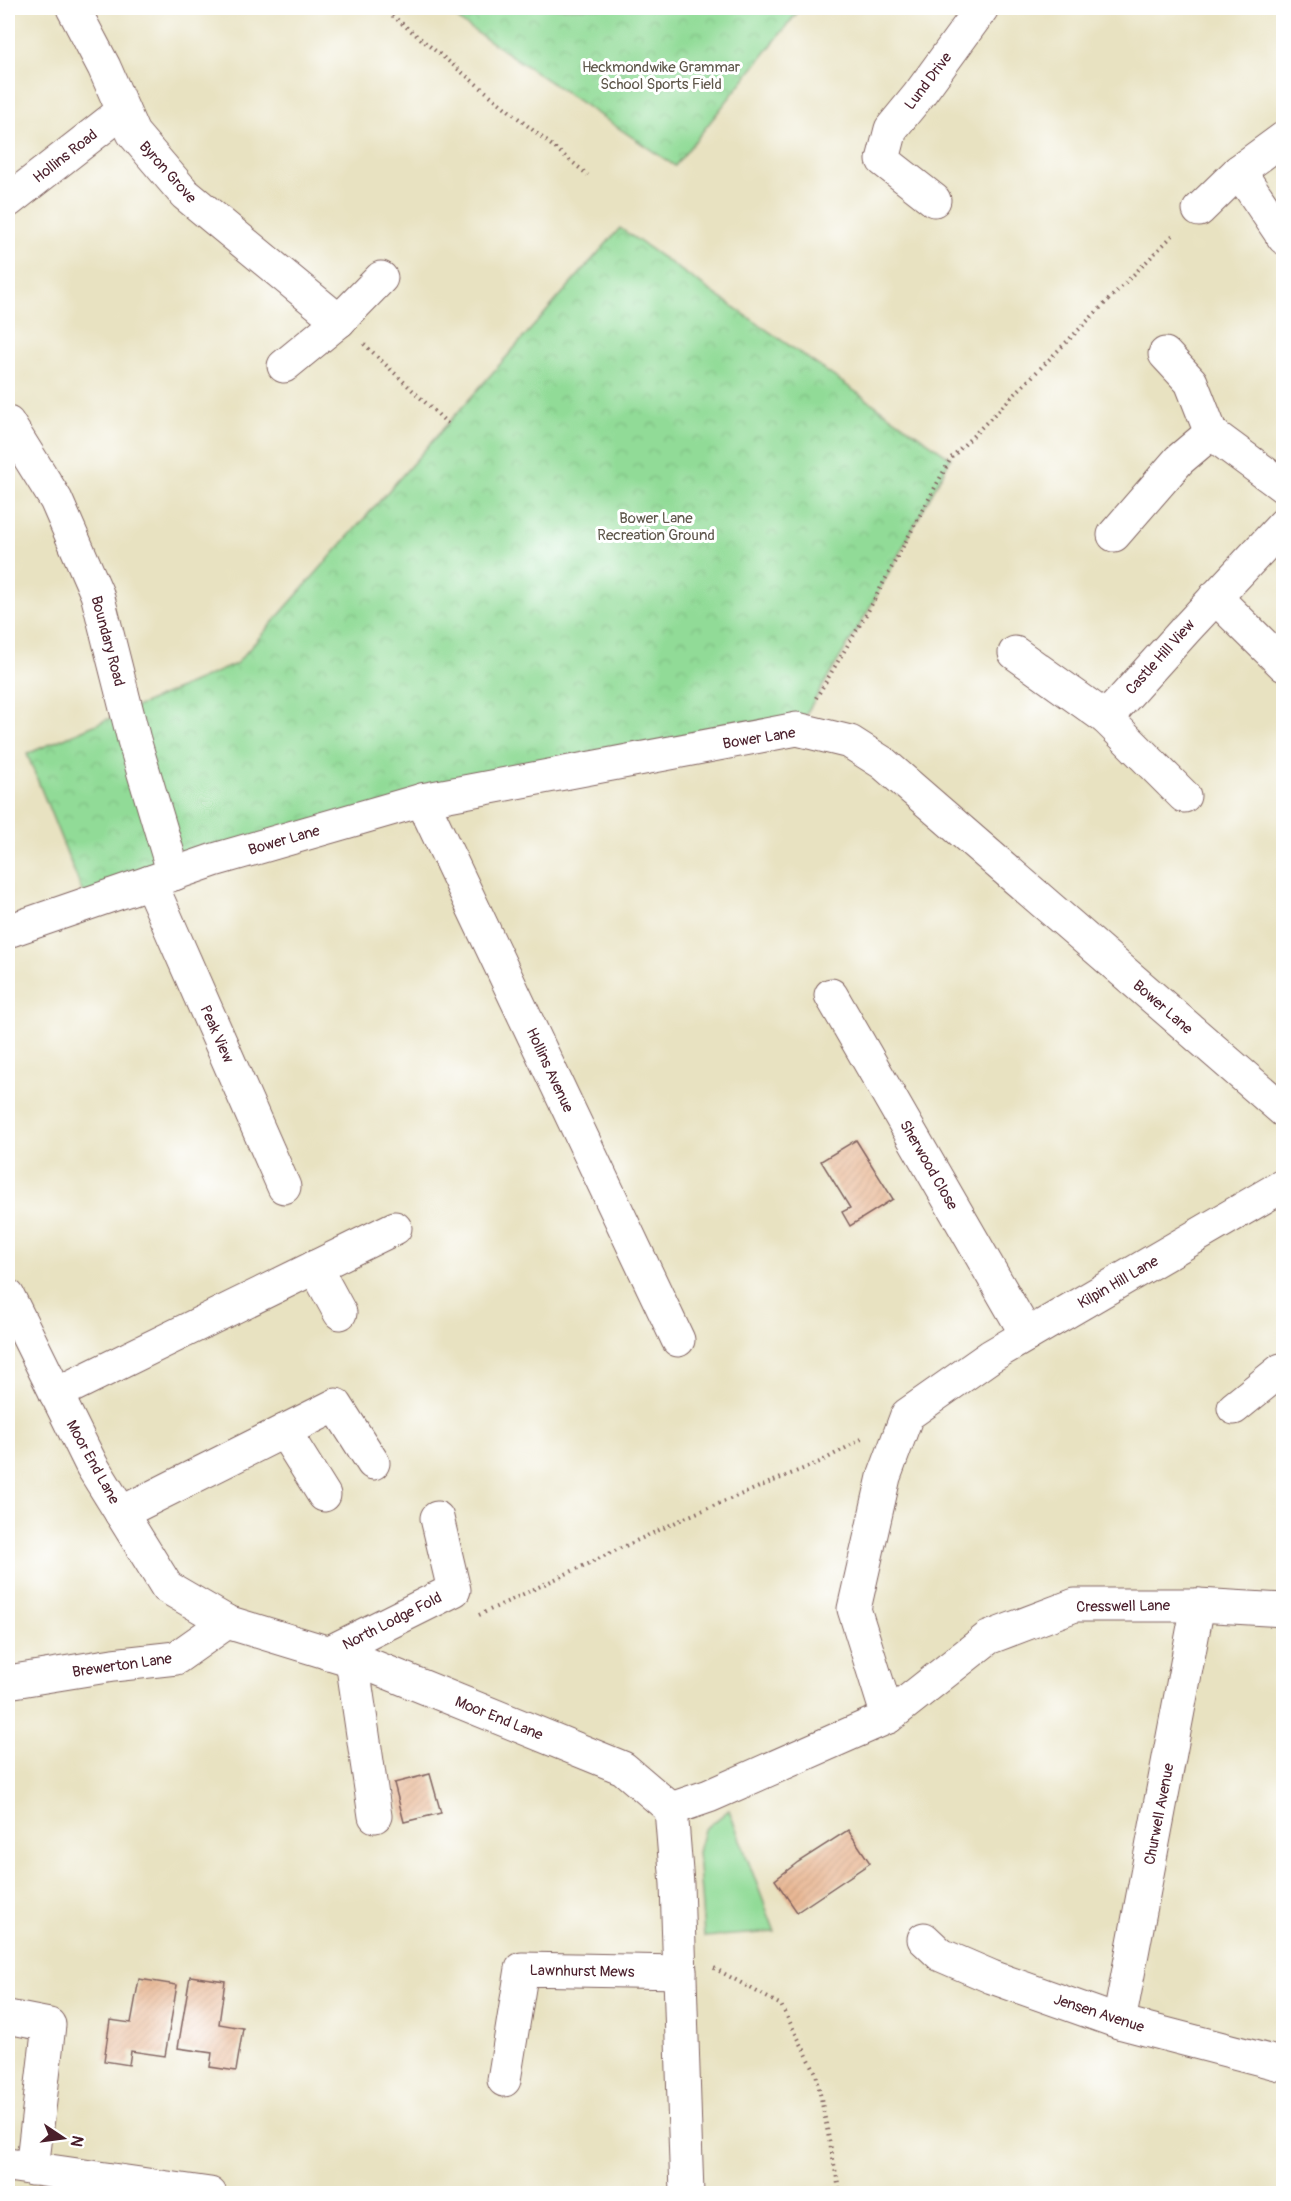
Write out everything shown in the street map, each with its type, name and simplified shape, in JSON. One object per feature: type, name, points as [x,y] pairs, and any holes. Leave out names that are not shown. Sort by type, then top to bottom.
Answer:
[{"type":"street","name":"Byron Grove","points":[[74,8],[104,67],[133,133],[185,194],[339,321]]},
{"type":"street","name":"Lund Drive","points":[[934,200],[871,156],[982,8]]},
{"type":"street","name":"Hollins Road","points":[[8,201],[123,111]]},
{"type":"street","points":[[1199,210],[1239,171],[1284,138]]},
{"type":"street","points":[[1239,171],[1284,238]]},
{"type":"street","points":[[284,366],[339,321],[381,278]]},
{"type":"street","points":[[1165,354],[1191,382],[1211,433],[1284,488]]},
{"type":"street","name":"Boundary Road","points":[[8,423],[56,500],[97,594],[134,740],[162,878]]},
{"type":"street","points":[[1113,535],[1179,460],[1211,433]]},
{"type":"street","name":"Castle Hill View","points":[[1107,718],[1284,524]]},
{"type":"street","points":[[1215,597],[1284,665]]},
{"type":"street","points":[[1015,653],[1107,718],[1184,796]]},
{"type":"street","name":"Bower Lane","points":[[8,931],[214,860],[422,800],[797,729],[850,742],[883,763],[1284,1111]]},
{"type":"street","name":"Hollins Avenue","points":[[422,800],[678,1340]]},
{"type":"street","name":"Peak View","points":[[162,878],[284,1186]]},
{"type":"street","name":"Sherwood Close","points":[[831,995],[1027,1335]]},
{"type":"street","name":"Kilpin Hill Lane","points":[[907,1415],[991,1356],[1284,1185]]},
{"type":"street","points":[[56,1394],[394,1228]]},
{"type":"street","points":[[315,1267],[340,1313]]},
{"type":"street","name":"Moor End Lane","points":[[8,1296],[93,1466],[167,1587],[226,1622],[372,1666],[623,1768],[671,1809]]},
{"type":"street","points":[[1234,1408],[1281,1370],[1284,1370]]},
{"type":"street","points":[[121,1513],[336,1405],[373,1463]]},
{"type":"street","points":[[888,1717],[854,1609],[884,1477],[907,1415]]},
{"type":"street","points":[[284,1431],[324,1495]]},
{"type":"street","name":"North Lodge Fold","points":[[340,1657],[454,1590],[437,1518]]},
{"type":"street","name":"Cresswell Lane","points":[[671,1809],[709,1796],[888,1717],[988,1638],[1075,1605],[1198,1605],[1284,1610]]},
{"type":"street","name":"Churwell Avenue","points":[[1119,2022],[1198,1605]]},
{"type":"street","name":"Brewerton Lane","points":[[8,1682],[113,1665],[176,1658],[226,1622]]},
{"type":"street","points":[[340,1657],[375,1816]]},
{"type":"street","points":[[671,1809],[677,1884],[687,2193]]},
{"type":"street","name":"Jensen Avenue","points":[[924,1939],[941,1955],[992,1977],[1119,2022],[1284,2065]]},
{"type":"street","name":"Lawnhurst Mews","points":[[504,2080],[522,1970],[680,1960]]},
{"type":"street","points":[[8,2017],[49,2025],[20,2167],[210,2193]]},
{"type":"path","points":[[383,8],[588,176]]},
{"type":"path","points":[[797,729],[867,613],[951,458],[1199,210]]},
{"type":"path","points":[[339,321],[448,424]]},
{"type":"path","points":[[478,1616],[689,1516],[822,1461],[907,1415]]},
{"type":"path","points":[[680,1960],[781,2005],[816,2073],[840,2193]]},
{"type":"green space","name":"Heckmondwike Grammar School Sports Field","points":[[445,8],[801,8],[675,166],[464,24]]},
{"type":"green space","name":"Bower Lane Recreation Ground","points":[[620,228],[951,458],[867,613],[797,729],[422,800],[87,903],[27,754],[236,664]]},
{"type":"green space","points":[[729,1810],[775,1932],[704,1937],[698,1852],[704,1830]]},
{"type":"building","points":[[856,1140],[893,1199],[850,1226],[842,1212],[850,1208],[821,1161]]},
{"type":"building","points":[[430,1774],[441,1813],[404,1822],[394,1783]]},
{"type":"building","points":[[848,1830],[870,1863],[797,1912],[775,1880],[798,1862]]},
{"type":"building","points":[[190,1976],[225,1981],[219,2024],[243,2028],[236,2071],[210,2067],[212,2053],[178,2048]]},
{"type":"building","points":[[139,1979],[177,1985],[165,2056],[131,2051],[129,2065],[104,2061],[110,2020],[131,2023]]}]
